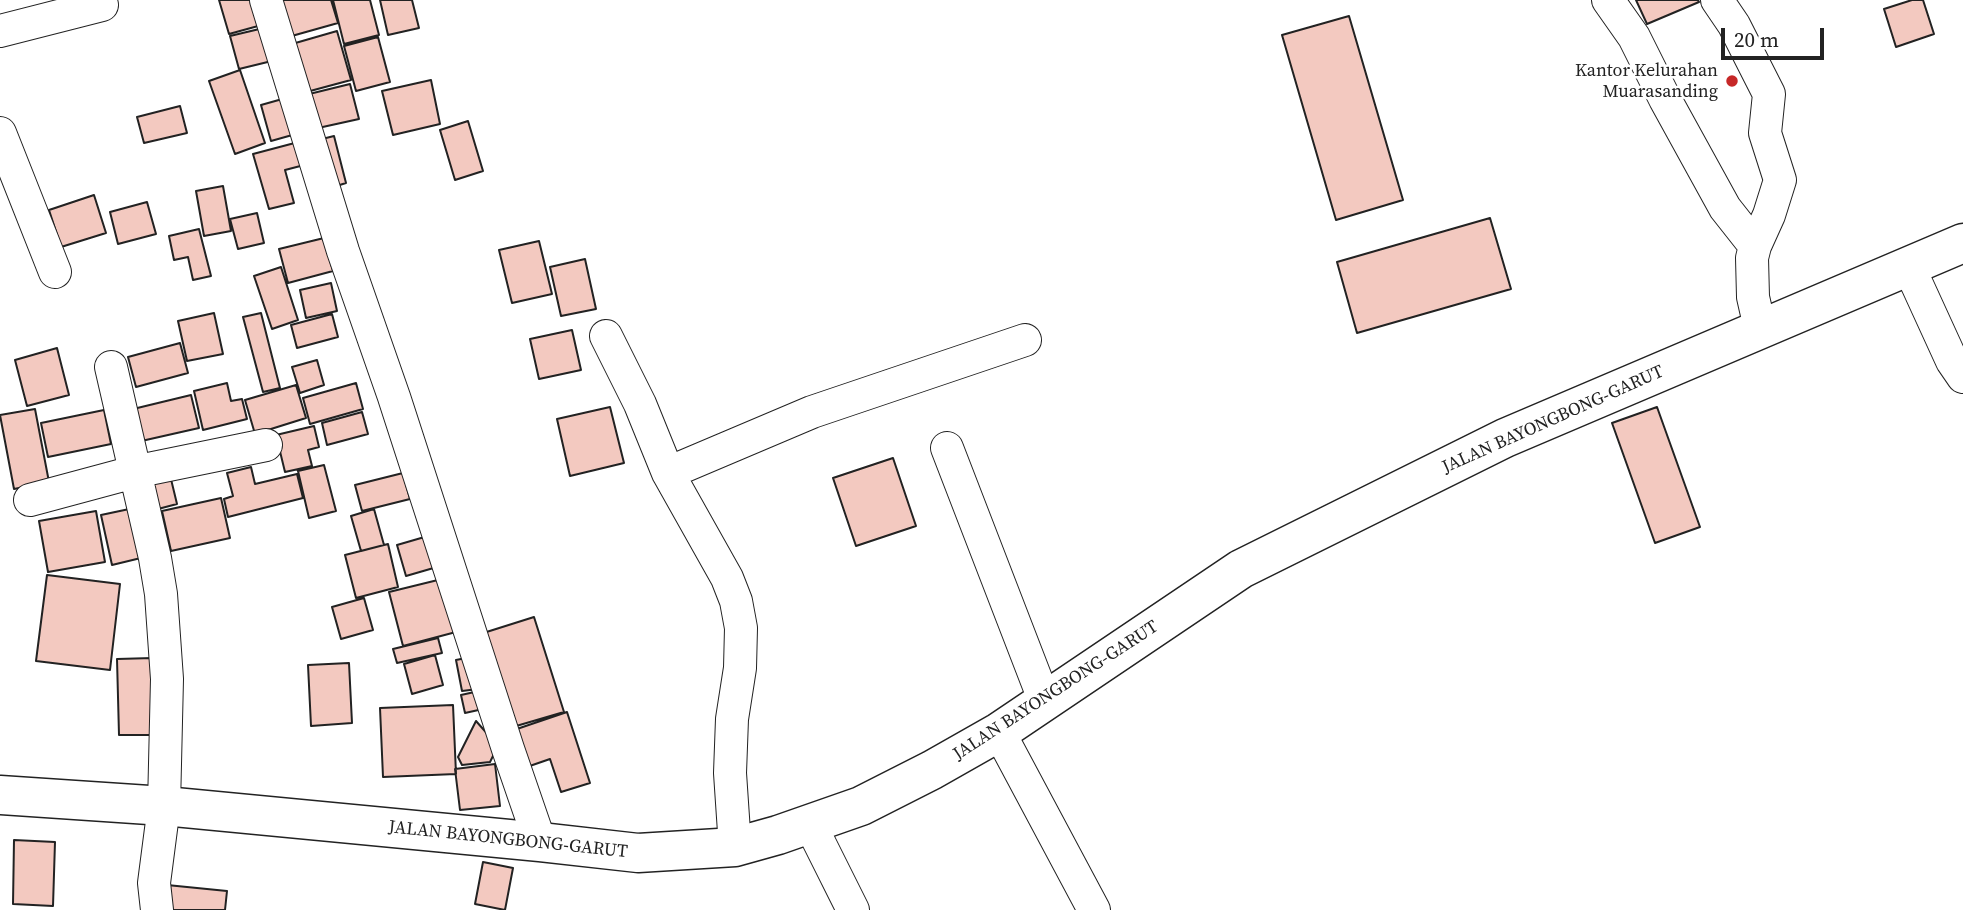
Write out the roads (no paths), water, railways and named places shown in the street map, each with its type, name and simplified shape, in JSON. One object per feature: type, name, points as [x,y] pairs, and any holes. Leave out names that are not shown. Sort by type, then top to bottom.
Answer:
[{"type":"main road","name":"JALAN BAYONGBONG-GARUT","points":[[0,795],[164,806],[638,853],[736,847],[861,806],[932,770],[999,732],[1241,569],[1505,438],[1963,243]]},
{"type":"street","points":[[266,0],[343,251],[399,410],[540,842]]},
{"type":"street","points":[[1608,0],[1634,37],[1725,208],[1755,246]]},
{"type":"street","points":[[1720,1],[1769,94],[1765,133],[1780,180],[1752,258],[1753,297],[1760,328]]},
{"type":"street","points":[[0,31],[102,5]]},
{"type":"street","points":[[0,133],[55,272]]},
{"type":"street","points":[[1909,267],[1952,361],[1963,377]]},
{"type":"street","points":[[606,336],[640,404],[668,473],[727,578],[739,613],[740,667],[732,719],[730,774],[736,847]]},
{"type":"street","points":[[668,473],[812,412],[1025,340]]},
{"type":"street","points":[[111,367],[161,594],[167,679],[164,806],[154,883],[156,910]]},
{"type":"street","points":[[30,500],[134,472],[266,444]]},
{"type":"street","points":[[947,448],[1045,702]]},
{"type":"street","points":[[999,732],[1094,910]]},
{"type":"street","points":[[810,824],[853,910]]},
{"type":"place","name":"Kantor Kelurahan Muarasanding","points":[[1732,81]]}]
